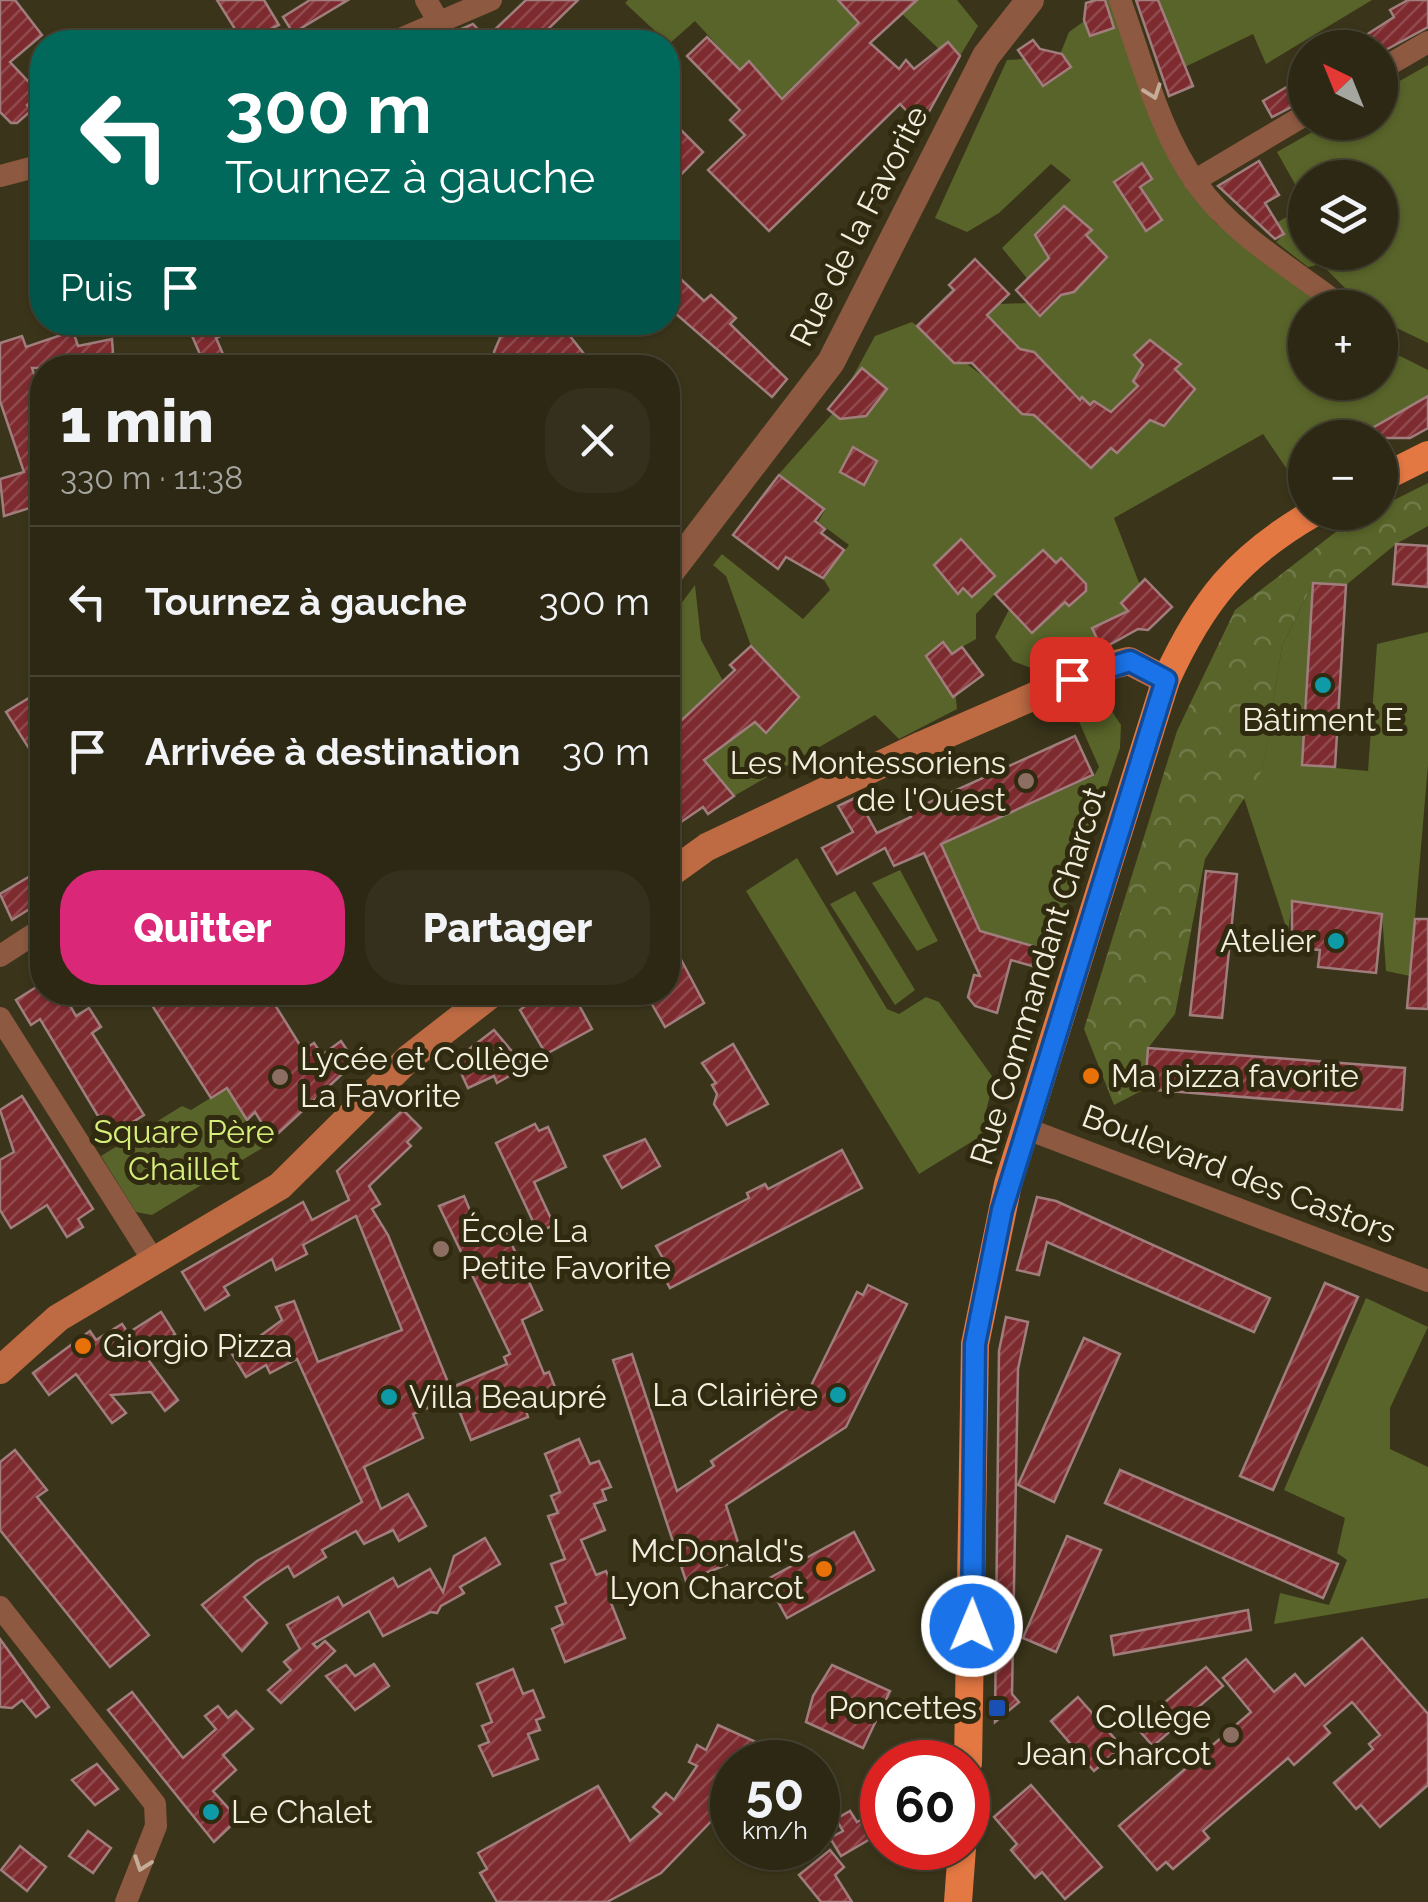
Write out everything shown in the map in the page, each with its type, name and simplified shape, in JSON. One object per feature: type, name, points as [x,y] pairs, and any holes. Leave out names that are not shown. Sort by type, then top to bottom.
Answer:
[{"type":"main road","points":[[1398,470],[1428,456]]},
{"type":"main road","name":"Rue Commandant Charcot","points":[[968,1740],[975,1344],[1006,1193],[1166,680],[1188,632],[1214,590],[1292,530]]},
{"type":"main road","points":[[680,866],[708,847],[1099,668],[1130,661],[1166,680]]},
{"type":"main road","points":[[0,1370],[58,1318],[280,1186],[409,1058],[470,1005]]},
{"type":"main road","points":[[958,1902],[960,1870]]},
{"type":"street","points":[[426,0],[440,24]]},
{"type":"street","points":[[424,30],[490,0]]},
{"type":"street","name":"Rue de la Favorite","points":[[680,559],[831,362],[986,56],[1030,0]]},
{"type":"street","points":[[1120,0],[1162,116],[1194,181],[1230,221],[1320,290]]},
{"type":"street","points":[[1398,60],[1428,42]]},
{"type":"street","points":[[1194,181],[1288,125]]},
{"type":"street","points":[[0,176],[30,168]]},
{"type":"street","points":[[0,956],[30,937]]},
{"type":"street","points":[[0,1018],[153,1260]]},
{"type":"street","name":"Boulevard des Castors","points":[[1027,1129],[1428,1281]]},
{"type":"street","points":[[0,1607],[155,1804],[156,1826],[126,1902]]},
{"type":"green space","points":[[838,0],[874,39],[853,55],[840,42],[782,98],[750,61],[740,70],[695,21],[680,34],[680,30],[654,30],[625,3]]},
{"type":"green space","points":[[917,0],[957,0],[978,26],[960,56],[948,42],[939,49],[902,14]]},
{"type":"green space","points":[[1090,0],[1120,0],[1195,199],[1217,224],[1304,290],[1288,290],[1288,400],[1398,400],[1398,355],[1428,370],[1428,410],[1398,426],[1398,420],[1288,420],[1288,471],[1263,434],[1114,518],[1143,593],[1124,631],[1102,649],[1039,671],[1013,661],[995,637],[1016,596],[995,594],[976,614],[976,639],[962,647],[954,679],[957,709],[899,739],[875,715],[734,796],[680,735],[680,605],[695,585],[701,640],[723,681],[734,670],[730,665],[751,646],[726,576],[713,565],[722,554],[803,619],[830,590],[823,578],[849,545],[818,522],[825,510],[779,474],[833,413],[875,336],[912,322],[1088,456],[985,317],[999,304],[1028,303],[1039,293],[1002,248],[1071,180],[1051,164],[999,213],[967,232],[935,218],[1007,60],[1025,59],[1036,67],[1061,52],[1069,32],[1090,17]]},
{"type":"green space","points":[[1159,0],[1372,0],[1322,30],[1288,30],[1288,51],[1266,64],[1253,34],[1185,67],[1157,9]]},
{"type":"green space","points":[[1428,65],[1428,343],[1398,329],[1398,290],[1347,290],[1327,270],[1398,270],[1398,160],[1288,160],[1288,172],[1277,152],[1298,140],[1398,140],[1398,82]]},
{"type":"green space","points":[[1288,216],[1288,251],[1276,242],[1285,234],[1278,222]]},
{"type":"green space","points":[[1428,483],[1428,526],[1396,544],[1346,585],[1313,583],[1282,646],[1263,769],[1205,859],[1175,1014],[1148,1048],[1145,1089],[1114,1105],[1084,1029],[1177,731],[1235,610],[1338,530],[1398,530],[1398,498]]},
{"type":"green space","points":[[1313,583],[1302,765],[1368,771],[1377,644],[1428,632],[1428,765],[1410,976],[1386,971],[1382,914],[1292,901],[1288,933],[1244,798],[1263,767],[1282,646]]},
{"type":"green space","points":[[1069,699],[1105,701],[1121,725],[1120,748],[1050,952],[980,931],[940,845],[1094,776],[1099,767]]},
{"type":"green space","points":[[797,858],[887,1009],[899,1014],[926,997],[939,1002],[994,1079],[985,1115],[986,1133],[919,1174],[746,891]]},
{"type":"green space","points":[[900,870],[938,941],[917,951],[872,883]]},
{"type":"green space","points":[[855,891],[915,990],[895,1005],[830,904]]},
{"type":"green space","name":"Square Père Chaillet","points":[[227,1088],[264,1147],[152,1215],[136,1212],[101,1156],[182,1106],[191,1110]]},
{"type":"green space","points":[[1366,1298],[1428,1327],[1390,1408],[1390,1449],[1428,1467],[1428,1598],[1274,1624],[1280,1593],[1329,1605],[1347,1560],[1337,1553],[1345,1518],[1284,1490]]},
{"type":"building","points":[[0,0],[15,0],[38,30],[30,30],[30,45],[10,62],[30,83],[30,112],[17,123],[11,123],[0,112]]},
{"type":"building","points":[[217,0],[264,0],[279,25],[268,30],[236,30]]},
{"type":"building","points":[[310,0],[348,0],[298,30],[291,30],[283,17]]},
{"type":"building","points":[[526,0],[578,0],[549,30],[494,30]]},
{"type":"building","points":[[838,0],[917,0],[870,43],[899,69],[906,60],[914,69],[948,42],[960,56],[921,126],[900,104],[769,231],[708,170],[745,135],[730,120],[740,110],[687,56],[707,37],[740,70],[749,61],[782,99],[859,23]]},
{"type":"building","points":[[1105,0],[1114,28],[1090,36],[1084,20],[1086,3]]},
{"type":"building","points":[[1136,0],[1158,0],[1193,86],[1169,96]]},
{"type":"building","points":[[1408,0],[1428,0],[1428,27],[1398,43],[1398,30],[1374,30],[1394,17],[1390,10]]},
{"type":"building","points":[[1033,40],[1040,49],[1062,54],[1071,67],[1043,86],[1018,50]]},
{"type":"building","points":[[1288,86],[1288,109],[1272,117],[1263,101]]},
{"type":"building","points":[[680,129],[703,152],[680,176]]},
{"type":"building","points":[[1259,161],[1279,195],[1265,203],[1284,234],[1275,239],[1218,186]]},
{"type":"building","points":[[1142,163],[1152,179],[1140,187],[1162,220],[1146,231],[1114,182]]},
{"type":"building","points":[[1064,206],[1092,230],[1086,235],[1107,257],[1074,292],[1061,295],[1040,316],[1016,290],[1049,258],[1035,235]]},
{"type":"building","points":[[975,259],[1009,294],[987,315],[1020,349],[1034,352],[1080,400],[1082,397],[1090,405],[1094,401],[1111,412],[1138,386],[1133,381],[1143,365],[1134,355],[1150,340],[1181,364],[1175,369],[1195,389],[1164,426],[1150,420],[1117,453],[1111,448],[1091,468],[1034,415],[1022,414],[972,363],[954,363],[917,326],[954,290],[949,285]]},
{"type":"building","points":[[680,278],[704,301],[711,295],[736,318],[730,324],[787,379],[772,397],[680,317]]},
{"type":"building","points":[[61,335],[74,335],[78,346],[112,339],[113,355],[30,355],[30,508],[4,516],[0,479],[24,472],[0,401],[0,343],[22,336],[26,347]]},
{"type":"building","points":[[192,335],[222,335],[216,338],[223,355],[200,355]]},
{"type":"building","points":[[501,335],[569,335],[585,355],[494,355]]},
{"type":"building","points":[[862,368],[887,389],[866,416],[840,419],[828,409]]},
{"type":"building","points":[[1428,396],[1428,428],[1410,438],[1398,438],[1398,420],[1386,420]]},
{"type":"building","points":[[853,447],[877,461],[864,485],[840,472]]},
{"type":"building","points":[[779,475],[824,509],[815,521],[825,529],[821,533],[844,550],[823,578],[786,557],[778,569],[733,535]]},
{"type":"building","points":[[961,539],[995,576],[972,597],[963,588],[958,594],[934,565]]},
{"type":"building","points":[[1396,544],[1428,546],[1428,587],[1393,584]]},
{"type":"building","points":[[1043,550],[1056,563],[1061,558],[1086,584],[1086,591],[1069,606],[1065,602],[1032,633],[995,594]]},
{"type":"building","points":[[1145,579],[1172,607],[1148,630],[1138,629],[1102,649],[1092,628],[1128,611],[1121,603]]},
{"type":"building","name":"Bâtiment E","points":[[1313,583],[1346,585],[1335,767],[1302,765]]},
{"type":"building","points":[[943,642],[952,654],[962,647],[983,675],[953,697],[926,656]]},
{"type":"building","points":[[751,646],[799,697],[766,733],[755,722],[704,760],[734,796],[708,814],[703,807],[680,823],[680,722],[735,670],[730,665]]},
{"type":"building","points":[[30,697],[30,750],[6,712]]},
{"type":"building","points":[[1075,736],[1093,775],[941,844],[980,931],[1036,947],[1032,966],[1011,960],[997,1013],[975,1006],[968,997],[974,975],[980,976],[924,853],[894,866],[885,848],[837,874],[822,848],[853,832],[838,806],[857,797],[877,833],[911,817],[908,812]]},
{"type":"building","points":[[1206,871],[1237,874],[1222,1018],[1190,1015]]},
{"type":"building","points":[[30,876],[30,909],[12,920],[0,894]]},
{"type":"building","name":"Atelier","points":[[1292,901],[1382,914],[1376,973],[1318,967],[1320,950],[1292,948]]},
{"type":"building","points":[[1415,919],[1428,919],[1428,1009],[1407,1008]]},
{"type":"building","points":[[680,958],[704,1003],[665,1027],[652,1005],[680,1005]]},
{"type":"building","points":[[30,991],[30,1005],[70,1005],[76,1016],[89,1008],[101,1027],[92,1033],[144,1115],[110,1136],[40,1019],[31,1025],[16,1000]]},
{"type":"building","points":[[152,1005],[275,1005],[303,1050],[314,1043],[322,1055],[341,1041],[355,1062],[272,1139],[255,1112],[247,1120],[227,1088],[211,1098]]},
{"type":"building","points":[[526,1005],[579,1005],[592,1029],[546,1054],[520,1010]]},
{"type":"building","points":[[494,1030],[521,1062],[520,1070],[497,1083],[494,1076],[468,1088],[455,1060]]},
{"type":"building","points":[[733,1044],[768,1104],[727,1125],[714,1104],[717,1094],[712,1085],[716,1083],[702,1063]]},
{"type":"building","points":[[1148,1048],[1405,1068],[1402,1110],[1145,1089]]},
{"type":"building","points":[[22,1096],[93,1209],[78,1219],[83,1227],[67,1237],[47,1205],[11,1228],[0,1210],[0,1160],[14,1152],[0,1110]]},
{"type":"building","points":[[403,1110],[421,1128],[407,1142],[411,1146],[369,1186],[380,1204],[372,1209],[388,1235],[454,1397],[413,1414],[423,1438],[364,1467],[381,1509],[408,1494],[426,1526],[399,1541],[393,1530],[364,1544],[356,1531],[322,1550],[326,1557],[294,1577],[288,1566],[262,1583],[244,1597],[267,1623],[242,1651],[202,1605],[257,1561],[362,1502],[297,1359],[270,1373],[266,1365],[246,1377],[223,1339],[256,1339],[282,1320],[276,1307],[294,1301],[318,1362],[402,1330],[356,1216],[303,1245],[307,1254],[276,1270],[272,1259],[224,1287],[229,1295],[205,1310],[182,1272],[303,1202],[312,1220],[349,1200],[337,1171]]},
{"type":"building","points":[[535,1124],[539,1131],[548,1127],[566,1167],[534,1182],[554,1225],[538,1232],[496,1143]]},
{"type":"building","points":[[645,1139],[660,1166],[622,1188],[604,1156]]},
{"type":"building","points":[[842,1150],[862,1188],[670,1288],[658,1266],[665,1262],[656,1246],[749,1198],[747,1193],[765,1184],[768,1189]]},
{"type":"building","points":[[464,1196],[483,1242],[506,1232],[542,1310],[522,1320],[544,1374],[549,1372],[558,1395],[525,1408],[528,1417],[471,1440],[450,1388],[507,1364],[504,1357],[510,1354],[439,1206]]},
{"type":"building","points":[[1037,1197],[1056,1201],[1270,1298],[1254,1332],[1047,1242],[1039,1275],[1017,1270]]},
{"type":"building","points":[[1325,1283],[1358,1297],[1273,1490],[1240,1476]]},
{"type":"building","points":[[868,1285],[907,1304],[846,1427],[726,1505],[743,1558],[686,1581],[613,1360],[632,1354],[677,1491],[714,1466],[711,1461],[806,1396],[857,1292],[863,1295]]},
{"type":"building","points":[[161,1312],[175,1334],[144,1354],[178,1400],[165,1411],[151,1392],[111,1395],[126,1413],[112,1423],[76,1374],[49,1395],[33,1373],[90,1331],[96,1340],[122,1324],[128,1333]]},
{"type":"building","points":[[1006,1317],[1028,1322],[1018,1369],[1012,1694],[1019,1702],[995,1722],[999,1351]]},
{"type":"building","points":[[1084,1338],[1120,1354],[1054,1502],[1018,1485]]},
{"type":"building","points":[[579,1439],[590,1464],[599,1461],[611,1487],[602,1490],[606,1500],[594,1504],[605,1530],[581,1540],[596,1575],[606,1571],[618,1600],[611,1603],[625,1638],[565,1662],[552,1629],[563,1624],[556,1607],[566,1603],[551,1564],[565,1559],[548,1516],[558,1513],[551,1496],[560,1492],[545,1454]]},
{"type":"building","points":[[15,1450],[47,1490],[37,1497],[149,1635],[110,1667],[0,1530],[0,1462]]},
{"type":"building","points":[[1120,1470],[1338,1564],[1323,1598],[1105,1503]]},
{"type":"building","points":[[854,1532],[874,1570],[787,1618],[766,1580]]},
{"type":"building","points":[[1067,1536],[1101,1550],[1056,1652],[1023,1638]]},
{"type":"building","points":[[485,1538],[500,1564],[460,1587],[464,1593],[441,1606],[437,1613],[431,1612],[383,1636],[369,1611],[313,1644],[317,1648],[325,1641],[335,1651],[281,1703],[268,1690],[291,1670],[284,1662],[300,1649],[287,1625],[338,1597],[343,1606],[393,1578],[398,1587],[430,1569],[443,1592],[454,1556]]},
{"type":"building","points":[[1248,1610],[1251,1630],[1114,1655],[1111,1636]]},
{"type":"building","points":[[1362,1638],[1428,1714],[1428,1785],[1380,1827],[1361,1805],[1356,1809],[1334,1783],[1373,1749],[1369,1744],[1380,1735],[1352,1702],[1324,1726],[1330,1733],[1294,1765],[1288,1758],[1203,1831],[1209,1838],[1173,1869],[1166,1862],[1157,1870],[1119,1826],[1251,1712],[1223,1678],[1246,1659],[1274,1692],[1295,1674],[1305,1686]]},
{"type":"building","points":[[0,1639],[49,1707],[36,1717],[22,1700],[12,1708],[0,1707]]},
{"type":"building","points":[[374,1664],[389,1686],[355,1710],[326,1676],[346,1665],[355,1676]]},
{"type":"building","points":[[832,1665],[890,1691],[867,1740],[860,1740],[860,1747],[806,1722],[813,1696]]},
{"type":"building","points":[[1206,1667],[1223,1686],[1153,1746],[1136,1727]]},
{"type":"building","points":[[513,1669],[523,1694],[533,1690],[544,1717],[536,1720],[540,1730],[528,1734],[538,1759],[493,1776],[479,1746],[489,1742],[482,1726],[492,1722],[477,1684]]},
{"type":"building","points":[[132,1692],[183,1758],[216,1729],[205,1716],[218,1706],[228,1718],[236,1711],[253,1729],[223,1755],[236,1770],[213,1791],[238,1819],[214,1842],[108,1710]]},
{"type":"building","points":[[1078,1697],[1122,1747],[1094,1771],[1051,1721]]},
{"type":"building","points":[[718,1725],[752,1740],[711,1740]]},
{"type":"building","points":[[710,1742],[710,1822],[661,1873],[607,1902],[497,1902],[480,1873],[487,1869],[478,1853],[598,1786],[630,1841],[661,1814],[653,1807],[666,1793],[674,1800],[697,1766],[689,1762],[697,1745],[706,1750]]},
{"type":"building","points":[[97,1764],[118,1789],[95,1805],[72,1780]]},
{"type":"building","points":[[1031,1785],[1102,1867],[1065,1899],[1042,1872],[1035,1878],[1011,1850],[1017,1844],[994,1817]]},
{"type":"building","points":[[850,1811],[857,1822],[860,1820],[860,1845],[841,1856],[840,1817]]},
{"type":"building","points":[[88,1831],[111,1848],[93,1873],[69,1856]]},
{"type":"building","points":[[20,1846],[46,1867],[27,1891],[1,1870]]},
{"type":"building","points":[[840,1862],[844,1867],[835,1875],[852,1902],[821,1902],[799,1875],[805,1870],[840,1870]]},
{"type":"place","name":"Bâtiment E","points":[[1323,685]]},
{"type":"place","name":"Les Montessoriens de l'Ouest","points":[[1026,781]]},
{"type":"place","name":"Atelier","points":[[1336,941]]},
{"type":"place","name":"Ma pizza favorite","points":[[1091,1076]]},
{"type":"place","name":"Lycée et Collège La Favorite","points":[[280,1077]]},
{"type":"place","name":"École La Petite Favorite","points":[[441,1249]]},
{"type":"place","name":"Giorgio Pizza","points":[[83,1346]]},
{"type":"place","name":"La Clairière","points":[[838,1395]]},
{"type":"place","name":"Villa Beaupré","points":[[389,1397]]},
{"type":"place","name":"McDonald's Lyon Charcot","points":[[824,1569]]},
{"type":"place","name":"Poncettes","points":[[997,1708]]},
{"type":"place","name":"Collège Jean Charcot","points":[[1231,1735]]},
{"type":"place","name":"Le Chalet","points":[[211,1812]]},
{"type":"route","points":[[972,1626],[975,1344],[1002,1210],[1166,680],[1130,661],[1072,679]]}]
